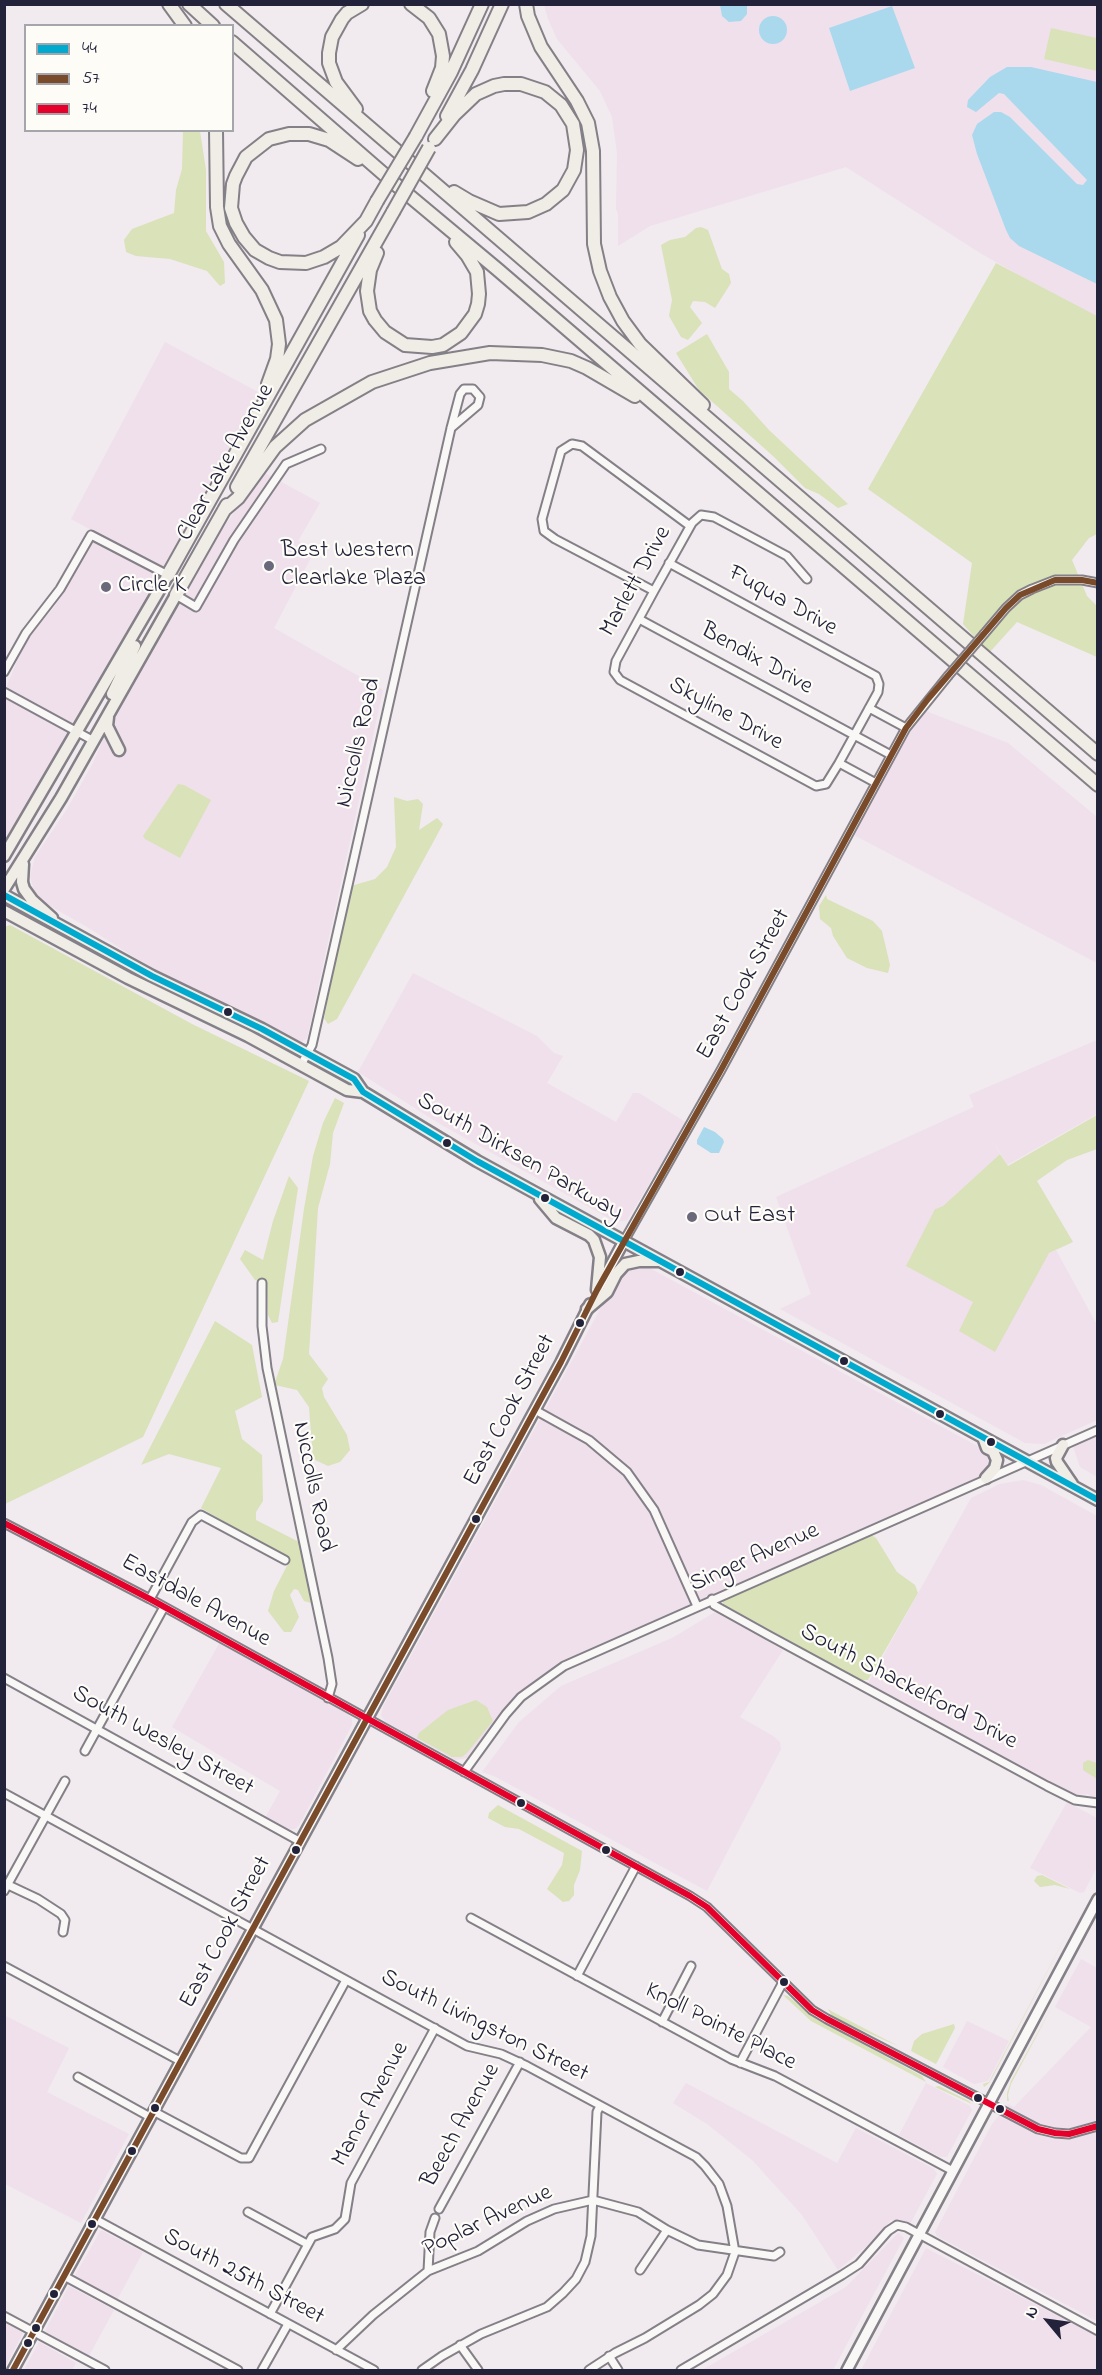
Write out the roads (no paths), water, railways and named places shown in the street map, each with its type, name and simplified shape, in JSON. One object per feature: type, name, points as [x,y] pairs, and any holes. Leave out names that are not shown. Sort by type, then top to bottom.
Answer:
[{"type":"highway","points":[[169,4],[184,24]]},
{"type":"highway","points":[[189,4],[211,24]]},
{"type":"highway","points":[[226,4],[1098,753]]},
{"type":"highway","points":[[362,4],[347,13],[336,28],[329,44],[329,63],[336,82],[376,133]]},
{"type":"highway","points":[[411,4],[422,11],[436,26],[443,56],[442,68],[424,121]]},
{"type":"highway","points":[[394,183],[329,140],[299,133],[279,136],[252,150],[240,166],[233,184],[231,208],[239,229],[255,250],[280,262],[306,263],[324,257],[341,247],[366,221],[377,201],[416,136],[451,72],[482,4]]},
{"type":"highway","points":[[432,214],[473,264],[477,272],[479,294],[476,314],[461,333],[443,345],[422,348],[405,345],[385,332],[375,320],[367,291],[370,270],[392,213],[472,70],[502,4]]},
{"type":"highway","points":[[526,4],[528,16],[541,47],[577,101],[588,123],[593,151],[594,244],[600,271],[610,297],[623,321],[640,344],[772,473]]},
{"type":"highway","points":[[234,44],[1098,785]]},
{"type":"highway","points":[[410,162],[430,172],[469,201],[499,214],[507,214],[528,212],[556,197],[569,180],[576,161],[575,132],[567,114],[553,97],[539,89],[521,84],[494,86],[476,94],[454,115],[432,143]]},
{"type":"highway","points":[[216,132],[217,207],[220,226],[229,244],[267,300],[278,331],[279,344],[275,365],[249,431]]},
{"type":"highway","name":"Clear Lake Avenue","points":[[176,596],[392,213]]},
{"type":"highway","name":"Clear Lake Avenue","points":[[168,575],[366,221]]},
{"type":"highway","points":[[224,510],[238,498],[275,447],[305,420],[372,382],[430,363],[471,355],[527,353],[556,358],[587,368],[632,394],[667,423],[712,454]]},
{"type":"main road","name":"Clear Lake Avenue","points":[[4,856],[49,777],[72,730],[168,575]]},
{"type":"main road","name":"Clear Lake Avenue","points":[[91,740],[108,716],[176,596]]},
{"type":"main road","points":[[4,889],[43,827],[57,791],[91,740],[119,682],[136,641],[141,622]]},
{"type":"main road","points":[[108,716],[108,726],[119,750]]},
{"type":"main road","points":[[4,846],[40,783],[49,777]]},
{"type":"main road","points":[[24,859],[21,875],[24,888],[32,900],[61,926]]},
{"type":"main road","name":"South Dirksen Parkway","points":[[4,896],[152,976],[253,1025],[354,1079],[363,1092],[453,1148],[1098,1500]]},
{"type":"main road","name":"South Dirksen Parkway","points":[[4,911],[136,983],[248,1036],[347,1090],[363,1092]]},
{"type":"main road","points":[[4,920],[25,923]]},
{"type":"main road","points":[[533,1192],[556,1218],[589,1235],[594,1240],[600,1257],[597,1290]]},
{"type":"main road","points":[[587,1309],[607,1292],[616,1274],[625,1264],[639,1261],[662,1261]]},
{"type":"main road","points":[[983,1437],[987,1448],[993,1451],[997,1460],[995,1468],[987,1478]]},
{"type":"main road","points":[[1063,1445],[1056,1458],[1057,1462],[1076,1489]]},
{"type":"street","name":"Niccolls Road","points":[[301,1065],[312,1045],[451,428],[460,394],[464,389],[473,389],[480,397],[478,405],[451,428]]},
{"type":"street","points":[[654,591],[544,531],[542,519],[561,451],[572,444],[582,446],[690,526]]},
{"type":"street","points":[[176,596],[196,607],[228,549],[282,469],[297,457],[321,449]]},
{"type":"street","name":"Marlett Drive","points":[[614,672],[616,660],[669,563],[694,520],[701,515],[714,517],[787,556],[807,579]]},
{"type":"street","points":[[4,672],[27,633],[60,589],[91,535],[168,575]]},
{"type":"street","name":"Fuqua Drive","points":[[669,563],[876,676],[879,684],[878,692],[869,708]]},
{"type":"street","name":"East Cook Street","points":[[13,2370],[535,1410],[597,1290],[747,1021],[906,728],[1006,608],[1020,595],[1055,580],[1082,580],[1098,583]]},
{"type":"street","name":"Bendix Drive","points":[[639,619],[891,755]]},
{"type":"street","name":"Skyline Drive","points":[[614,672],[620,680],[630,686],[811,784],[820,785],[828,781],[839,763]]},
{"type":"street","points":[[4,692],[91,740]]},
{"type":"street","points":[[876,783],[839,763],[869,708],[906,728]]},
{"type":"street","name":"Niccolls Road","points":[[262,1283],[264,1351],[328,1658],[332,1684],[328,1698]]},
{"type":"street","points":[[535,1410],[588,1440],[627,1472],[654,1510],[697,1606]]},
{"type":"street","name":"Singer Avenue","points":[[464,1772],[506,1714],[525,1694],[551,1674],[579,1658],[1098,1430]]},
{"type":"street","points":[[150,1599],[192,1522],[201,1515],[285,1560]]},
{"type":"street","name":"Eastdale Avenue","points":[[4,1523],[165,1607],[636,1866],[707,1908],[818,2014],[1029,2125],[1054,2133],[1076,2133],[1098,2126]]},
{"type":"street","name":"South Shackelford Drive","points":[[712,1599],[714,1605],[1047,1786],[1075,1800],[1094,1803],[1097,1812]]},
{"type":"street","points":[[85,1751],[165,1607]]},
{"type":"street","name":"South Wesley Street","points":[[4,1678],[299,1841]]},
{"type":"street","points":[[63,1932],[65,1920],[61,1914],[38,1899],[6,1886],[65,1781]]},
{"type":"street","name":"South Livingston Street","points":[[4,1793],[467,2046],[501,2054],[520,2062],[696,2157],[719,2184],[724,2195],[735,2252]]},
{"type":"street","points":[[577,1976],[636,1866]]},
{"type":"street","points":[[847,2370],[1098,1899]]},
{"type":"street","name":"Knoll Pointe Place","points":[[471,1918],[740,2063],[775,2076],[953,2171]]},
{"type":"street","points":[[4,1966],[180,2061]]},
{"type":"street","points":[[662,2022],[691,1966]]},
{"type":"street","points":[[78,2077],[247,2159],[253,2154],[346,1980]]},
{"type":"street","points":[[740,2063],[783,1982]]},
{"type":"street","name":"Manor Avenue","points":[[307,2244],[312,2237],[335,2229],[345,2219],[351,2183],[435,2028]]},
{"type":"street","name":"Beech Avenue","points":[[439,2209],[520,2062]]},
{"type":"street","points":[[422,2370],[460,2345],[547,2307],[570,2287],[585,2262],[589,2249],[597,2112],[600,2106]]},
{"type":"street","name":"Poplar Avenue","points":[[336,2350],[373,2315],[428,2271],[478,2251],[527,2221],[554,2209],[593,2200],[638,2212],[698,2245],[774,2256],[780,2252]]},
{"type":"street","points":[[248,2212],[307,2244],[270,2314]]},
{"type":"street","name":"Beech Avenue","points":[[428,2271],[429,2232],[435,2218]]},
{"type":"street","name":"South 25th Street","points":[[95,2219],[374,2370]]},
{"type":"street","points":[[681,2370],[842,2276],[859,2264],[892,2227],[903,2226],[1098,2331]]},
{"type":"street","points":[[640,2270],[667,2230]]},
{"type":"street","points":[[589,2370],[609,2356],[682,2317],[713,2294],[727,2275],[735,2252]]},
{"type":"street","points":[[64,2276],[238,2370]]},
{"type":"street","points":[[4,2316],[105,2370]]},
{"type":"street","points":[[262,2370],[288,2324]]},
{"type":"street","points":[[460,2345],[478,2370]]},
{"type":"street","points":[[609,2356],[618,2370]]},
{"type":"water","points":[[720,5],[747,5],[747,14],[741,21],[729,22],[722,16]]},
{"type":"water","points":[[892,6],[915,68],[850,91],[829,28]]},
{"type":"water","points":[[773,16],[783,20],[787,30],[783,40],[773,44],[763,40],[759,30],[763,20]]},
{"type":"water","points":[[1007,67],[1031,67],[1097,82],[1097,284],[1019,246],[1010,238],[1006,230],[972,135],[977,124],[994,112],[1001,112],[1010,117],[1077,184],[1083,185],[1087,180],[1004,94],[999,93],[976,112],[967,107],[968,100],[990,77]]},
{"type":"water","points":[[704,1127],[723,1139],[719,1153],[711,1153],[697,1144]]},
{"type":"place","name":"Best Western Clearlake Plaza","points":[[269,566]]},
{"type":"place","name":"Circle K","points":[[106,587]]},
{"type":"place","name":"Out East","points":[[692,1217]]}]
